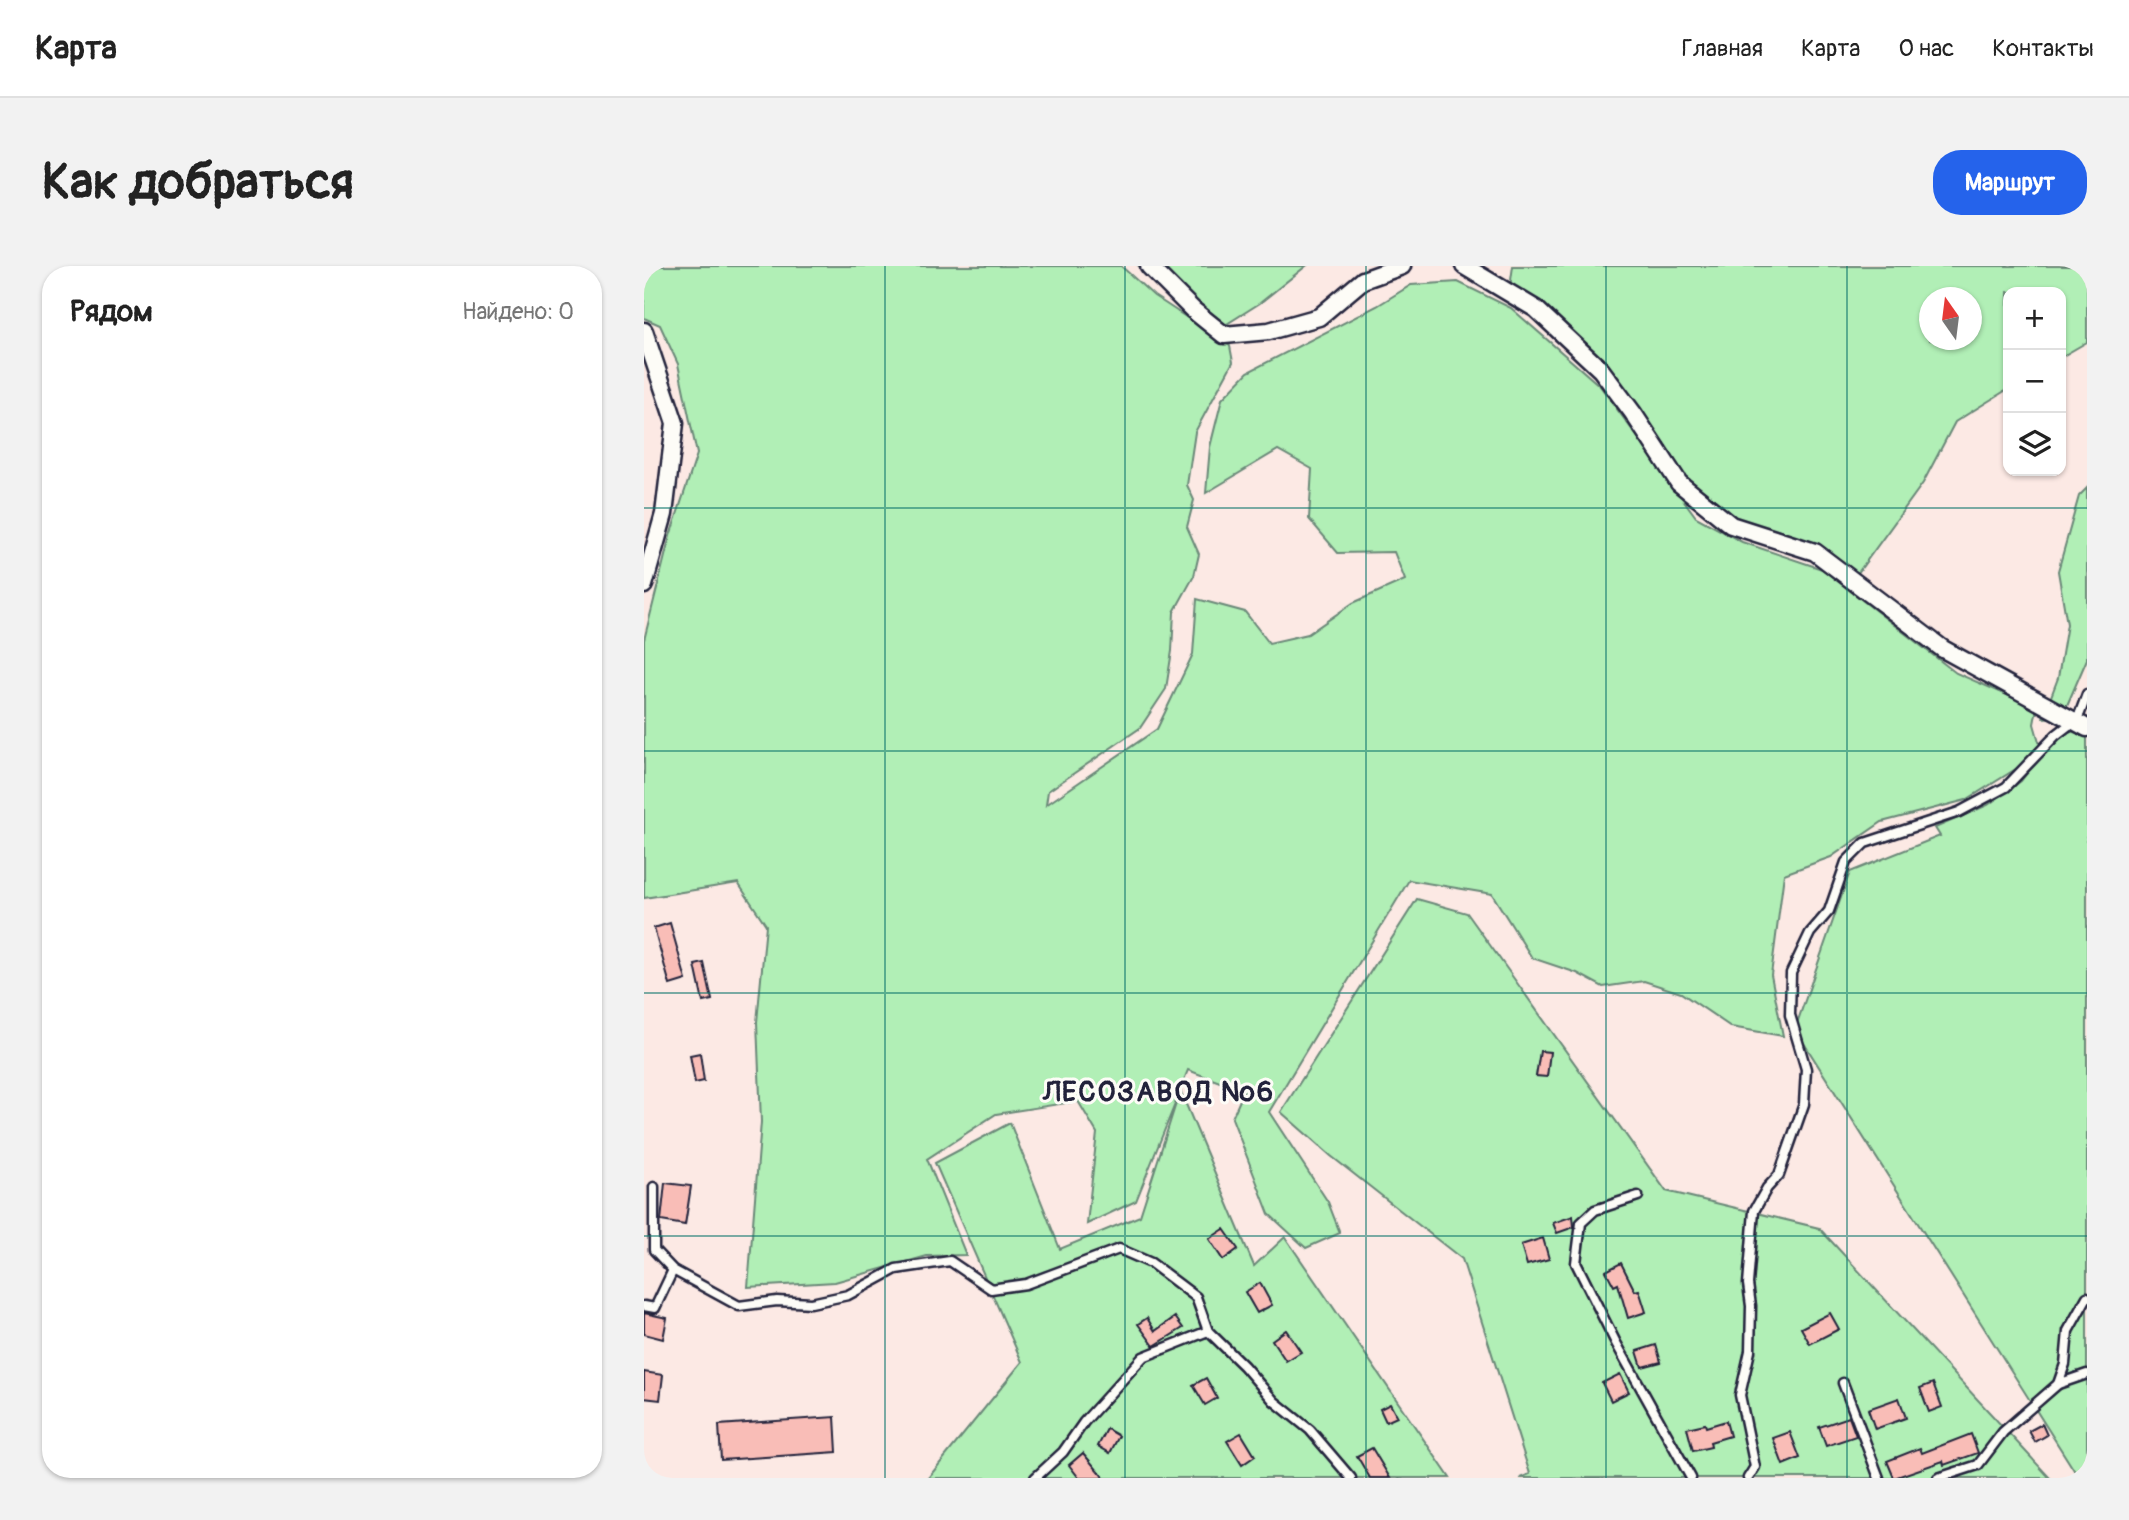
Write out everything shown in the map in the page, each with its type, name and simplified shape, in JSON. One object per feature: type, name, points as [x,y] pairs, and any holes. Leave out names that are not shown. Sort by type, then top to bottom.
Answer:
[{"type":"street","points":[[1149,266],[1193,310],[1224,335],[1269,331],[1318,317],[1363,280],[1402,266]]},
{"type":"street","points":[[1464,266],[1536,309],[1601,370],[1633,413],[1678,483],[1731,525],[1815,552],[1943,649],[2080,725]]},
{"type":"street","points":[[644,331],[675,422],[664,514],[644,585]]},
{"type":"lane","points":[[1748,1478],[1755,1467],[1740,1395],[1750,1351],[1751,1306],[1748,1284],[1754,1212],[1779,1175],[1804,1104],[1806,1069],[1790,1015],[1791,973],[1810,933],[1829,911],[1846,862],[1865,844],[1959,812],[2006,786],[2056,735],[2080,725],[2080,713],[2087,694]]},
{"type":"lane","points":[[654,1186],[654,1250],[673,1270],[739,1306],[777,1301],[811,1303],[848,1295],[896,1269],[950,1261],[991,1289],[1026,1284],[1119,1249],[1151,1263],[1196,1297],[1208,1331],[1244,1366],[1273,1401],[1310,1430],[1351,1478]]},
{"type":"lane","points":[[1638,1196],[1595,1210],[1581,1223],[1576,1262],[1616,1343],[1691,1478]]},
{"type":"lane","points":[[644,1306],[655,1308],[673,1270]]},
{"type":"lane","points":[[2058,1384],[2065,1364],[2068,1331],[2087,1297]]},
{"type":"lane","points":[[1035,1478],[1063,1452],[1084,1422],[1143,1357],[1208,1331]]},
{"type":"lane","points":[[1938,1478],[1978,1465],[2003,1432],[2058,1384],[2087,1374]]},
{"type":"lane","points":[[1843,1383],[1878,1478]]},
{"type":"green space","points":[[644,266],[1121,266],[1154,296],[1230,346],[1233,362],[1195,432],[1187,485],[1194,500],[1187,527],[1199,554],[1194,576],[1174,612],[1166,689],[1140,728],[1048,791],[1046,805],[1157,729],[1193,654],[1197,599],[1245,612],[1269,643],[1308,634],[1353,603],[1405,580],[1394,552],[1338,553],[1309,519],[1312,469],[1278,450],[1206,493],[1210,447],[1222,399],[1248,372],[1377,306],[1411,285],[1458,282],[1511,308],[1600,386],[1696,517],[1742,542],[1822,569],[1956,673],[2037,708],[2034,724],[2040,745],[2027,762],[1966,800],[1882,822],[1831,857],[1784,874],[1771,975],[1783,1036],[1731,1027],[1681,993],[1644,981],[1603,987],[1577,973],[1532,958],[1492,894],[1409,880],[1269,1112],[1328,1202],[1340,1233],[1306,1248],[1269,1214],[1232,1118],[1244,1091],[1188,1070],[1180,1090],[1254,1266],[1285,1237],[1450,1478],[928,1478],[1022,1362],[935,1163],[1010,1123],[1060,1249],[1140,1216],[1179,1094],[1136,1201],[1087,1224],[1097,1133],[1078,1101],[996,1114],[927,1159],[966,1255],[927,1256],[835,1282],[748,1287],[761,1122],[757,1022],[766,925],[738,883],[644,898],[644,640],[670,536],[697,454],[678,364],[660,325],[644,318]]},
{"type":"green space","points":[[1139,266],[1306,266],[1260,303],[1222,327],[1166,293]]},
{"type":"green space","points":[[1513,266],[2087,266],[2087,342],[2066,354],[2066,287],[2003,287],[2003,392],[1955,422],[1923,483],[1852,581],[1798,538],[1751,535],[1689,490],[1610,385],[1509,294]]},
{"type":"green space","points":[[2087,488],[2087,659],[2062,717],[2043,718],[2058,678],[2067,624],[2058,571],[2079,496]]},
{"type":"green space","points":[[2069,731],[2087,735],[2087,1478],[2079,1478],[1795,1029],[1850,872],[1940,836],[1935,828],[1988,805],[2021,781],[2048,745]]},
{"type":"green space","points":[[1417,899],[1467,913],[1666,1191],[1819,1228],[2050,1478],[1520,1478],[1530,1474],[1462,1259],[1331,1156],[1281,1112]]},
{"type":"building","points":[[670,923],[686,980],[670,985],[654,928]]},
{"type":"building","points":[[704,963],[712,1000],[703,1002],[695,965]]},
{"type":"building","points":[[1540,1051],[1550,1052],[1547,1077],[1536,1076]]},
{"type":"building","points":[[700,1053],[704,1081],[695,1083],[690,1055]]},
{"type":"building","points":[[665,1183],[691,1186],[685,1225],[661,1221]]},
{"type":"building","points":[[1573,1216],[1574,1227],[1557,1233],[1553,1223]]},
{"type":"building","points":[[1224,1229],[1238,1249],[1223,1260],[1209,1239]]},
{"type":"building","points":[[1543,1238],[1549,1259],[1527,1265],[1521,1245]]},
{"type":"building","points":[[1621,1263],[1635,1291],[1639,1290],[1646,1312],[1628,1318],[1618,1284],[1614,1286],[1606,1271]]},
{"type":"building","points":[[1260,1283],[1272,1305],[1257,1313],[1245,1292]]},
{"type":"building","points":[[644,1313],[667,1318],[663,1339],[644,1334]]},
{"type":"building","points":[[1830,1313],[1839,1329],[1810,1344],[1801,1328]]},
{"type":"building","points":[[1175,1317],[1183,1328],[1154,1346],[1138,1324],[1147,1318],[1155,1331]]},
{"type":"building","points":[[1286,1330],[1301,1352],[1286,1361],[1272,1340]]},
{"type":"building","points":[[1656,1345],[1661,1362],[1642,1367],[1637,1351]]},
{"type":"building","points":[[644,1372],[663,1375],[660,1400],[644,1398]]},
{"type":"building","points":[[1620,1374],[1629,1392],[1611,1401],[1602,1383]]},
{"type":"building","points":[[1206,1378],[1217,1398],[1205,1405],[1193,1385]]},
{"type":"building","points":[[1933,1383],[1942,1407],[1929,1412],[1920,1388]]},
{"type":"building","points":[[1899,1398],[1906,1418],[1875,1429],[1868,1409]]},
{"type":"building","points":[[1390,1404],[1397,1417],[1386,1422],[1380,1409]]},
{"type":"building","points":[[835,1417],[837,1452],[721,1460],[719,1425]]},
{"type":"building","points":[[1849,1417],[1856,1436],[1826,1446],[1819,1427]]},
{"type":"building","points":[[1726,1421],[1730,1436],[1710,1442],[1711,1447],[1693,1451],[1687,1428],[1705,1424],[1706,1427]]},
{"type":"building","points":[[2042,1424],[2047,1435],[2035,1442],[2029,1431]]},
{"type":"building","points":[[1107,1429],[1119,1436],[1110,1453],[1098,1446]]},
{"type":"building","points":[[1790,1432],[1800,1458],[1783,1465],[1773,1438]]},
{"type":"building","points":[[1241,1433],[1255,1456],[1242,1465],[1227,1441]]},
{"type":"building","points":[[1971,1434],[1978,1453],[1944,1465],[1943,1461],[1894,1478],[1887,1461],[1920,1448],[1922,1453]]},
{"type":"building","points":[[1372,1448],[1390,1478],[1370,1478],[1357,1456]]},
{"type":"building","points":[[1083,1453],[1104,1478],[1079,1478],[1069,1465]]},
{"type":"district","name":"ЛЕСОЗАВОД №6","points":[[1159,1091]]}]
